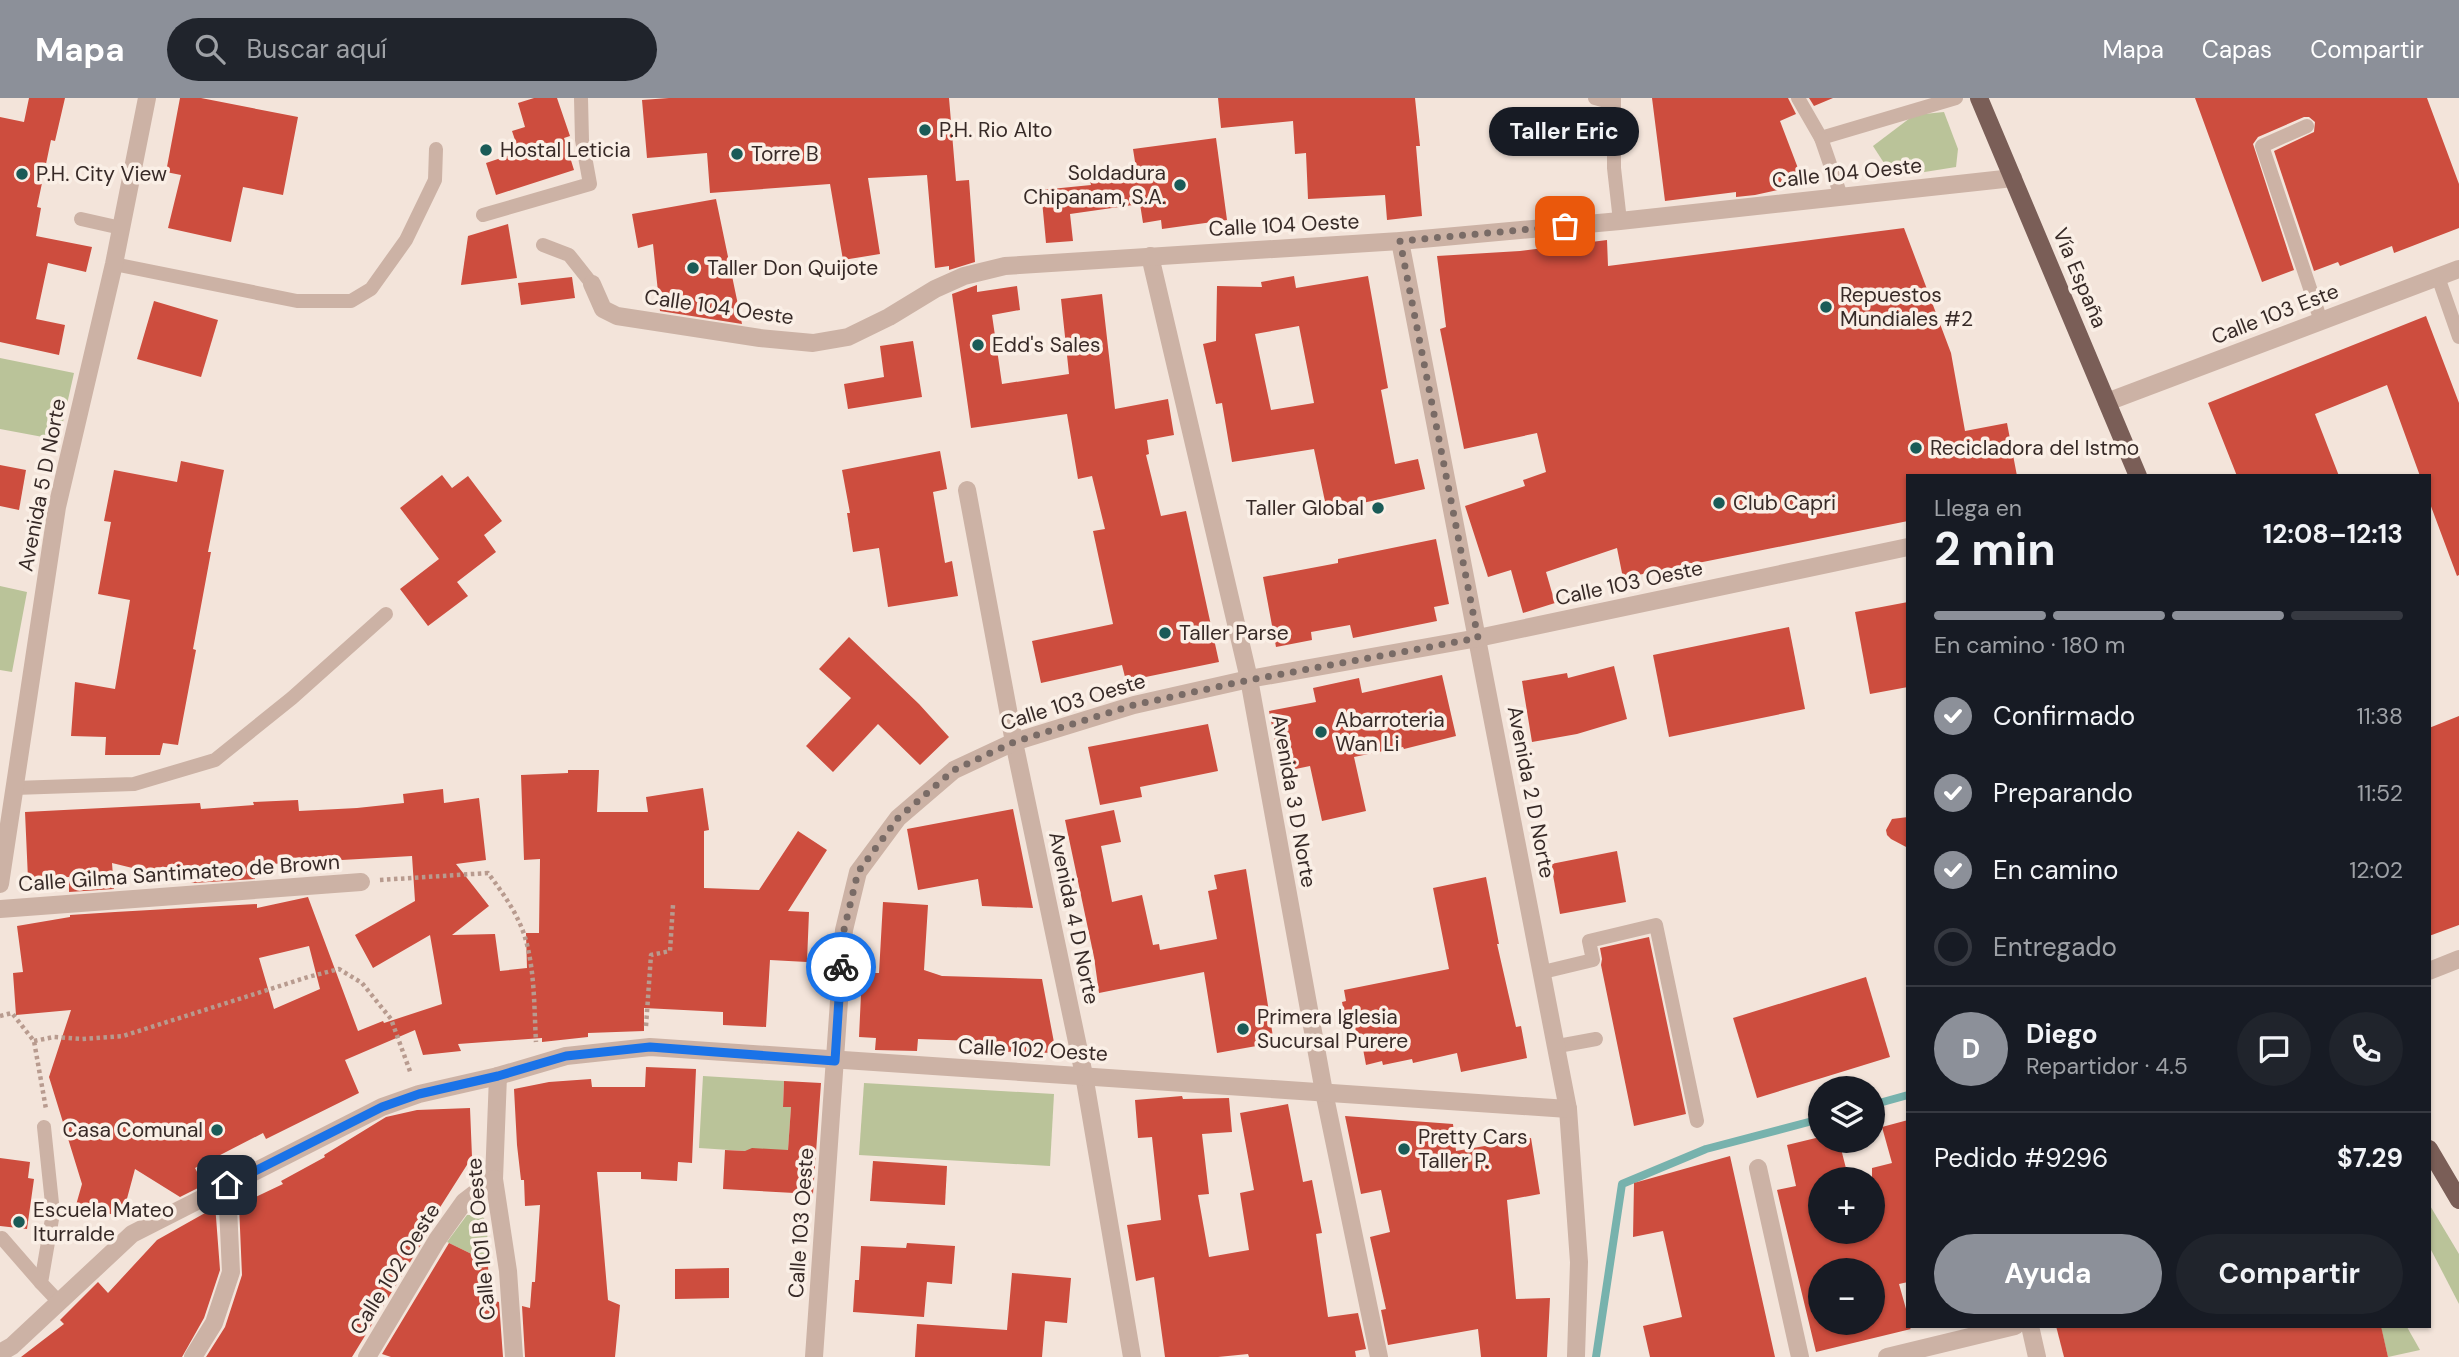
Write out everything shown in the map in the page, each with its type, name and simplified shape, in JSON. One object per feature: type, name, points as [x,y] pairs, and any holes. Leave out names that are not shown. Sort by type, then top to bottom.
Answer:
[{"type":"main road","name":"Vía España","points":[[1979,98],[2137,474]]},
{"type":"main road","points":[[2431,1152],[2459,1200]]},
{"type":"street","name":"Avenida 5 D Norte","points":[[0,884],[57,507],[114,264],[147,98]]},
{"type":"street","name":"Calle 104 Oeste","points":[[592,284],[603,309],[617,316],[760,338],[813,343],[848,337],[889,317],[935,289],[964,276],[1005,266],[1400,241],[1619,221],[2013,178]]},
{"type":"street","name":"Avenida 2 D Norte","points":[[1400,241],[1569,1109],[1579,1262],[1576,1356]]},
{"type":"street","name":"Avenida 3 D Norte","points":[[1150,256],[1249,680],[1324,1092],[1379,1357]]},
{"type":"street","name":"Calle 103 Este","points":[[2108,402],[2459,269]]},
{"type":"street","name":"Avenida 4 D Norte","points":[[967,490],[1014,742],[1084,1075],[1132,1357]]},
{"type":"street","name":"Calle 103 Oeste","points":[[814,1357],[844,930],[858,872],[898,818],[954,770],[1014,742],[1134,705],[1249,680],[1478,638],[1906,547]]},
{"type":"street","name":"Calle Gilma Santimateo de Brown","points":[[0,909],[361,882]]},
{"type":"street","points":[[2431,970],[2459,959]]},
{"type":"street","name":"Calle 102 Oeste","points":[[498,1076],[566,1056],[650,1047],[1569,1109]]},
{"type":"street","points":[[0,1353],[12,1346],[132,1234],[382,1107],[419,1094],[498,1076]]},
{"type":"street","name":"Calle 101 B Oeste","points":[[498,1076],[494,1179],[508,1271],[514,1357]]},
{"type":"street","points":[[1758,1168],[1800,1357]]},
{"type":"street","name":"Calle 102 Oeste","points":[[367,1357],[450,1221],[464,1202],[494,1179]]},
{"type":"street","points":[[193,1357],[214,1323],[231,1272],[227,1185]]},
{"type":"street","points":[[1887,1357],[2007,1328]]},
{"type":"street","points":[[2030,1328],[2037,1357]]},
{"type":"lane","points":[[483,215],[590,184],[582,140],[581,98]]},
{"type":"lane","points":[[1595,98],[1614,100],[1614,168],[1619,221]]},
{"type":"lane","points":[[1798,98],[1821,138],[1840,196]]},
{"type":"lane","points":[[1821,138],[1956,98]]},
{"type":"lane","points":[[2307,125],[2262,146],[2321,321]]},
{"type":"lane","points":[[114,264],[297,301],[351,301],[371,289],[406,240],[435,180],[436,149]]},
{"type":"lane","points":[[81,219],[121,228]]},
{"type":"lane","points":[[543,245],[569,255],[592,284]]},
{"type":"lane","points":[[2438,277],[2459,337]]},
{"type":"lane","points":[[14,789],[134,784],[215,760],[292,698],[386,614]]},
{"type":"lane","points":[[1543,972],[1593,960],[1589,941],[1657,925],[1697,1121]]},
{"type":"lane","points":[[1558,1046],[1597,1039]]},
{"type":"lane","points":[[41,1283],[52,1213],[44,1127]]},
{"type":"lane","points":[[2,1238],[58,1301]]},
{"type":"path","points":[[361,882],[488,873],[508,900],[524,934],[532,978],[537,1064]]},
{"type":"path","points":[[650,1047],[646,1027],[651,955],[670,951],[673,905]]},
{"type":"path","points":[[34,1041],[54,1037],[82,1039],[123,1036],[308,977],[339,970],[362,983],[391,1019],[419,1094]]},
{"type":"path","points":[[0,1016],[12,1013],[34,1041],[46,1109],[44,1127]]},
{"type":"green space","points":[[1944,112],[1958,149],[1956,167],[1893,177],[1873,146],[1914,115]]},
{"type":"green space","points":[[0,358],[74,373],[59,440],[0,429]]},
{"type":"green space","points":[[0,586],[27,592],[12,672],[0,670]]},
{"type":"green space","points":[[703,1076],[784,1081],[783,1106],[791,1107],[788,1150],[699,1148]]},
{"type":"green space","points":[[864,1083],[1054,1094],[1050,1166],[859,1155]]},
{"type":"green space","points":[[2431,1207],[2459,1254],[2459,1304],[2431,1250]]},
{"type":"green space","points":[[467,1215],[481,1215],[487,1222],[488,1262],[447,1242]]},
{"type":"green space","points":[[2381,1328],[2408,1328],[2420,1350],[2388,1357]]},
{"type":"building","points":[[29,98],[65,98],[55,141],[51,140],[37,207],[41,208],[36,236],[92,247],[86,272],[48,263],[36,319],[65,325],[59,355],[0,342],[0,117],[24,122]]},
{"type":"building","points":[[180,98],[201,98],[298,117],[283,195],[243,187],[231,242],[168,228],[181,175],[166,172]]},
{"type":"building","points":[[534,98],[557,98],[570,136],[564,138],[574,170],[496,195],[486,163],[519,152],[512,131],[525,127],[518,103]]},
{"type":"building","points":[[949,98],[956,181],[969,180],[975,262],[949,270],[949,266],[935,268],[927,175],[868,178],[880,254],[843,260],[830,184],[710,193],[707,153],[647,158],[642,100]]},
{"type":"building","points":[[1218,98],[1415,98],[1420,146],[1416,146],[1422,216],[1387,220],[1385,195],[1308,199],[1306,153],[1295,154],[1293,121],[1221,128]]},
{"type":"building","points":[[1652,98],[1788,98],[1796,114],[1780,121],[1804,184],[1755,195],[1736,197],[1736,192],[1665,201]]},
{"type":"building","points":[[1809,98],[1833,98],[1814,106]]},
{"type":"building","points":[[2195,98],[2427,98],[2459,184],[2459,228],[2394,253],[2392,246],[2340,266],[2338,262],[2314,271],[2274,151],[2314,132],[2315,122],[2304,117],[2258,137],[2253,144],[2294,270],[2262,282]]},
{"type":"building","name":"Soldadura Chipanam, S.A.","points":[[1216,138],[1227,220],[1162,229],[1161,220],[1143,223],[1140,204],[1070,214],[1073,241],[1046,243],[1041,190],[1091,185],[1089,175],[1136,168],[1133,149]]},
{"type":"building","name":"Taller Don Quijote","points":[[716,199],[742,324],[660,311],[653,244],[638,248],[632,214]]},
{"type":"building","points":[[508,224],[517,278],[461,285],[468,236]]},
{"type":"building","points":[[1904,228],[1951,353],[1965,431],[2007,423],[2017,474],[1906,474],[1906,521],[1623,578],[1617,548],[1546,572],[1555,603],[1523,613],[1511,570],[1488,577],[1465,506],[1525,486],[1523,480],[1546,472],[1537,433],[1464,449],[1440,329],[1446,327],[1437,256],[1520,251],[1607,240],[1608,266]]},
{"type":"building","points":[[1294,276],[1296,288],[1368,276],[1388,388],[1381,390],[1395,464],[1418,459],[1425,489],[1327,511],[1314,449],[1232,462],[1222,403],[1216,404],[1203,344],[1216,341],[1217,286],[1262,287],[1261,282]],"holes":[[[1299,326],[1314,403],[1271,410],[1255,334]]]},
{"type":"building","points":[[572,277],[575,298],[521,305],[518,283]]},
{"type":"building","points":[[977,285],[977,292],[1017,286],[1020,310],[992,315],[1002,384],[1069,374],[1061,299],[1102,294],[1115,409],[1168,399],[1174,435],[1147,440],[1149,454],[1146,455],[1161,516],[1186,511],[1219,662],[1126,681],[1122,665],[1041,683],[1032,641],[1113,624],[1093,531],[1105,529],[1092,476],[1078,479],[1067,414],[971,428],[952,294]]},
{"type":"building","points":[[154,301],[218,320],[201,377],[137,359]]},
{"type":"building","points":[[2426,316],[2459,403],[2459,575],[2457,576],[2431,506],[2431,474],[2419,474],[2387,385],[2315,414],[2338,474],[2236,474],[2208,403]]},
{"type":"building","points":[[913,341],[922,397],[848,409],[844,384],[884,377],[880,346]]},
{"type":"building","points":[[940,451],[947,489],[933,492],[945,563],[952,561],[958,596],[888,607],[879,548],[853,552],[847,513],[850,513],[842,470]]},
{"type":"building","points":[[181,461],[224,470],[208,552],[211,552],[193,649],[196,650],[178,745],[163,743],[160,755],[105,755],[106,737],[71,736],[75,682],[115,689],[130,600],[98,594],[111,522],[104,521],[114,470],[177,482]]},
{"type":"building","points":[[0,465],[26,470],[19,510],[0,506]]},
{"type":"building","points":[[442,475],[452,488],[468,476],[502,521],[484,535],[496,552],[457,582],[468,596],[428,626],[400,589],[439,559],[400,508]]},
{"type":"building","points":[[1436,539],[1449,604],[1434,607],[1437,621],[1353,638],[1350,625],[1311,632],[1312,640],[1276,647],[1263,577],[1338,563],[1338,559]]},
{"type":"building","points":[[1906,602],[1906,687],[1870,694],[1855,612]]},
{"type":"building","points":[[1789,627],[1805,709],[1669,737],[1653,655]]},
{"type":"building","points":[[849,637],[919,704],[949,737],[920,765],[878,724],[833,772],[806,746],[851,698],[819,669]]},
{"type":"building","points":[[1614,666],[1627,719],[1577,734],[1532,742],[1522,681],[1567,673],[1568,678]]},
{"type":"building","points":[[1442,675],[1456,736],[1404,749],[1403,747],[1354,757],[1366,811],[1322,821],[1310,766],[1281,772],[1269,711],[1316,702],[1313,688],[1359,678],[1362,693]]},
{"type":"building","points":[[2459,716],[2459,925],[2431,935],[2431,727]]},
{"type":"building","points":[[1208,724],[1218,771],[1140,787],[1142,797],[1100,805],[1088,747]]},
{"type":"building","points":[[568,770],[599,770],[597,812],[648,812],[646,797],[703,788],[709,830],[704,831],[704,888],[759,890],[798,831],[827,850],[788,911],[809,912],[807,962],[770,960],[766,1027],[723,1025],[723,1012],[644,1008],[644,1031],[588,1033],[588,1037],[542,1042],[542,1038],[458,1044],[461,1051],[423,1055],[415,1030],[345,1060],[359,1093],[266,1139],[263,1133],[195,1168],[204,1185],[180,1197],[135,1169],[122,1217],[76,1205],[82,1184],[49,1077],[71,1010],[16,1015],[13,973],[23,972],[17,926],[70,915],[257,904],[257,908],[308,897],[358,1031],[442,1004],[430,935],[373,968],[355,935],[415,901],[412,856],[253,865],[255,879],[194,883],[112,863],[114,889],[69,892],[69,877],[28,879],[25,812],[200,803],[201,809],[254,805],[253,802],[298,800],[299,811],[357,808],[404,803],[403,794],[443,789],[444,803],[479,798],[486,860],[456,864],[489,906],[452,935],[495,934],[500,971],[527,968],[526,933],[539,933],[540,859],[524,860],[521,775],[568,773]],"holes":[[[309,946],[320,989],[274,1009],[259,958]]]},
{"type":"building","points":[[1013,809],[1033,908],[982,906],[978,879],[918,890],[907,829]]},
{"type":"building","points":[[1114,810],[1121,842],[1101,846],[1112,902],[1142,895],[1153,945],[1159,944],[1160,950],[1217,939],[1208,891],[1217,889],[1214,875],[1246,869],[1274,1043],[1217,1053],[1204,972],[1099,993],[1065,820]]},
{"type":"building","points":[[1906,817],[1906,847],[1887,835],[1886,830],[1892,819]]},
{"type":"building","points":[[1617,851],[1626,902],[1560,914],[1551,864]]},
{"type":"building","points":[[1486,877],[1497,944],[1516,1027],[1521,1026],[1527,1058],[1461,1072],[1457,1053],[1413,1063],[1412,1059],[1383,1065],[1382,1061],[1366,1065],[1361,1038],[1357,1039],[1355,1026],[1347,1028],[1342,1002],[1346,1001],[1344,990],[1449,969],[1433,888]]},
{"type":"building","points":[[883,902],[928,905],[924,970],[942,976],[1042,979],[1056,1053],[975,1051],[975,1041],[918,1039],[917,1051],[875,1050],[876,1038],[859,1037],[862,973],[879,973]]},
{"type":"building","points":[[1649,937],[1686,1114],[1634,1126],[1601,965],[1600,948]]},
{"type":"building","points":[[1866,977],[1890,1057],[1828,1076],[1808,1076],[1808,1082],[1757,1098],[1733,1018]]},
{"type":"building","points":[[646,1067],[696,1069],[692,1163],[678,1162],[677,1181],[641,1179],[641,1172],[597,1172],[608,1300],[620,1305],[615,1357],[525,1357],[522,1306],[530,1308],[532,1282],[535,1282],[540,1205],[525,1206],[524,1180],[521,1180],[517,1145],[514,1089],[549,1082],[591,1079],[592,1087],[645,1087]]},
{"type":"building","points":[[784,1081],[821,1083],[813,1194],[723,1189],[725,1150],[788,1150],[791,1107],[783,1107]]},
{"type":"building","points":[[1182,1096],[1183,1099],[1229,1098],[1232,1132],[1202,1134],[1209,1194],[1198,1195],[1209,1257],[1249,1250],[1240,1193],[1254,1190],[1240,1113],[1288,1104],[1303,1182],[1312,1180],[1322,1233],[1316,1234],[1328,1317],[1358,1313],[1366,1349],[1355,1351],[1356,1357],[1249,1357],[1248,1354],[1165,1357],[1154,1277],[1136,1281],[1127,1225],[1161,1220],[1152,1137],[1138,1138],[1135,1100]]},
{"type":"building","points":[[470,1108],[472,1157],[425,1231],[428,1233],[352,1357],[206,1357],[225,1327],[242,1275],[239,1205],[283,1184],[281,1181],[325,1157],[324,1155],[386,1117],[417,1110]]},
{"type":"building","points":[[1345,1116],[1453,1124],[1456,1151],[1531,1138],[1540,1194],[1507,1200],[1516,1299],[1550,1298],[1547,1357],[1481,1357],[1478,1329],[1388,1345],[1381,1310],[1386,1309],[1370,1237],[1390,1232],[1381,1190],[1361,1194]]},
{"type":"building","points":[[1906,1121],[1906,1282],[1899,1284],[1906,1309],[1906,1328],[1911,1329],[1816,1352],[1812,1335],[1885,1335],[1885,1258],[1808,1258],[1808,1319],[1777,1190],[1796,1186],[1787,1145],[1808,1140],[1808,1153],[1842,1153],[1846,1167],[1808,1167],[1808,1244],[1885,1244],[1885,1167],[1876,1167],[1892,1163],[1885,1138],[1885,1126]]},
{"type":"building","points":[[1730,1156],[1775,1357],[1650,1357],[1643,1326],[1682,1317],[1663,1231],[1633,1237],[1634,1183]]},
{"type":"building","points":[[0,1158],[30,1162],[28,1178],[34,1179],[27,1229],[0,1226]]},
{"type":"building","points":[[873,1161],[947,1166],[945,1205],[870,1201]]},
{"type":"building","points":[[215,1204],[220,1270],[204,1318],[182,1357],[21,1357],[64,1324],[60,1320],[98,1282],[108,1293],[157,1240],[205,1213],[202,1211]]},
{"type":"building","points":[[449,1243],[488,1262],[489,1300],[499,1302],[503,1357],[391,1357],[382,1354]]},
{"type":"building","points":[[907,1243],[955,1246],[952,1284],[927,1282],[924,1317],[853,1312],[855,1280],[859,1280],[861,1246],[906,1248]]},
{"type":"building","points":[[729,1268],[729,1298],[675,1299],[675,1269]]},
{"type":"building","points":[[1012,1273],[1071,1278],[1067,1323],[1045,1321],[1042,1357],[915,1357],[917,1324],[1007,1330]]},
{"type":"building","points":[[2057,1328],[2381,1328],[2388,1357],[2064,1357]]},
{"type":"waterway","points":[[1885,1101],[1906,1096]]},
{"type":"waterway","points":[[1596,1357],[1622,1184],[1706,1149],[1808,1122]]},
{"type":"way so far","points":[[841,967],[844,930],[858,872],[898,818],[954,770],[1014,742],[1134,705],[1249,680],[1478,638],[1400,241],[1565,226]]},
{"type":"place","name":"P.H. Rio Alto","points":[[925,130]]},
{"type":"place","name":"Hostal Leticia","points":[[486,150]]},
{"type":"place","name":"Torre B","points":[[737,154]]},
{"type":"place","name":"P.H. City View","points":[[22,174]]},
{"type":"place","name":"Soldadura Chipanam, S.A.","points":[[1180,185]]},
{"type":"place","name":"Taller Eric","points":[[1565,226]]},
{"type":"place","name":"Taller Don Quijote","points":[[693,268]]},
{"type":"place","name":"Repuestos Mundiales #2","points":[[1826,307]]},
{"type":"place","name":"Edd's Sales","points":[[978,345]]},
{"type":"place","name":"Recicladora del Istmo","points":[[1916,448]]},
{"type":"place","name":"Club Capri","points":[[1719,503]]},
{"type":"place","name":"Taller Global","points":[[1378,508]]},
{"type":"place","name":"Taller Parse","points":[[1165,633]]},
{"type":"place","name":"Abarroteria Wan Li","points":[[1321,732]]},
{"type":"place","name":"Primera Iglesia Sucursal Purere","points":[[1243,1029]]},
{"type":"place","name":"Casa Comunal","points":[[217,1130]]},
{"type":"place","name":"Pretty Cars Taller P.","points":[[1404,1149]]},
{"type":"place","name":"Escuela Mateo Iturralde","points":[[19,1222]]},
{"type":"route","points":[[227,1185],[382,1107],[419,1094],[498,1076],[566,1056],[650,1047],[835,1061],[841,967]]}]
